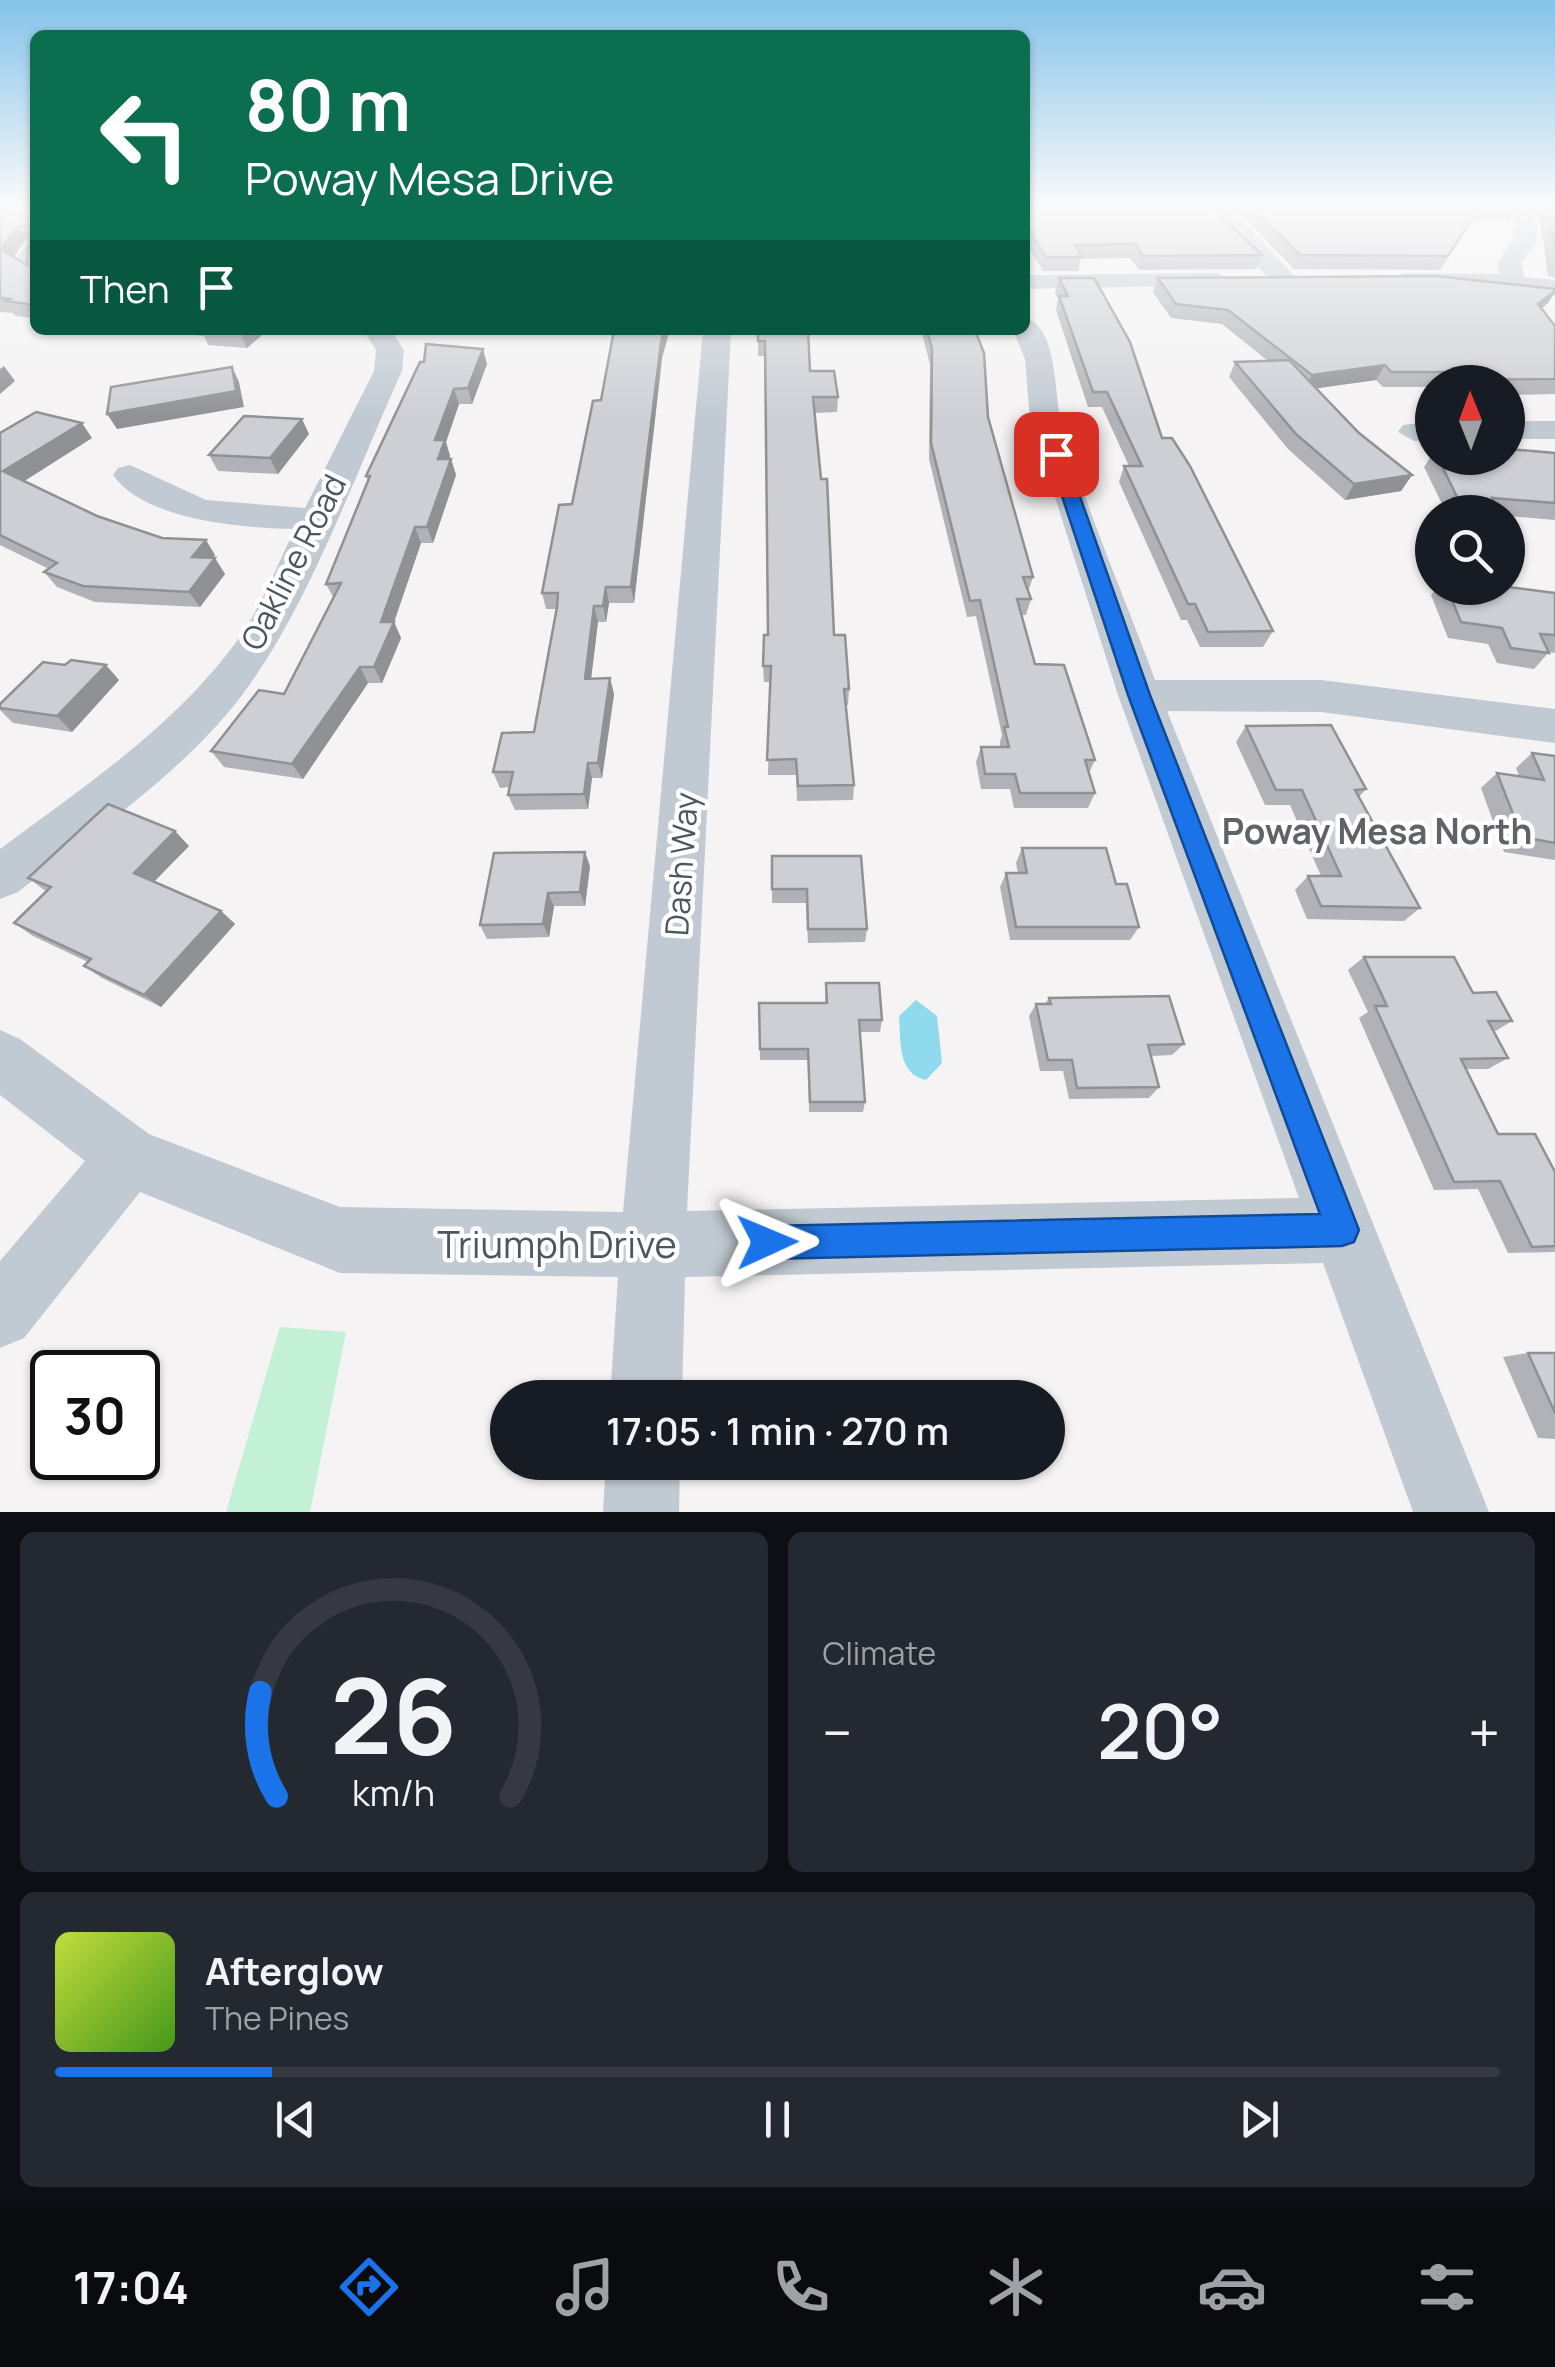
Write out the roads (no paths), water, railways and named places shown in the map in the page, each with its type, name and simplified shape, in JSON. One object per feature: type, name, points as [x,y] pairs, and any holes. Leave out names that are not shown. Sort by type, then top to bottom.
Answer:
[{"type":"street","points":[[1030,282],[1294,280],[1291,278]]},
{"type":"street","points":[[1512,278],[1513,283]]},
{"type":"street","points":[[1380,280],[1513,283],[1555,288]]},
{"type":"street","name":"Oakline Road","points":[[0,878],[172,744],[213,702],[259,641],[388,370],[390,350],[380,335]]},
{"type":"street","name":"Dash Way","points":[[647,1380],[653,1244],[718,335]]},
{"type":"street","points":[[1029,335],[1039,359],[1045,419],[1139,695],[1451,1512]]},
{"type":"street","points":[[1525,430],[1555,430]]},
{"type":"street","points":[[130,474],[157,496],[204,512],[254,519],[316,518]]},
{"type":"street","points":[[1139,695],[1322,696],[1555,726]]},
{"type":"street","name":"Triumph Drive","points":[[0,1059],[129,1158],[340,1240],[653,1244],[1342,1230]]},
{"type":"street","points":[[0,1314],[129,1158]]},
{"type":"street","points":[[641,1512],[642,1480]]},
{"type":"water","points":[[916,1000],[937,1016],[942,1063],[926,1080],[910,1071],[901,1046],[899,1016]]},
{"type":"district","name":"Poway Mesa North","points":[[1377,831]]}]
